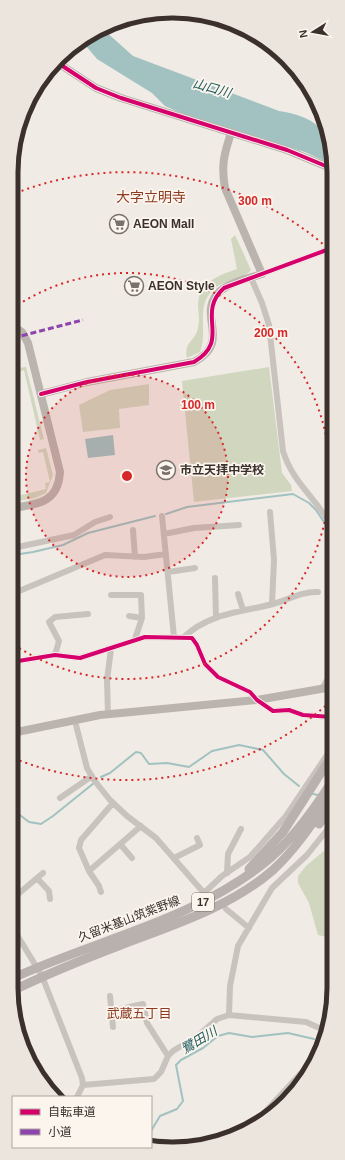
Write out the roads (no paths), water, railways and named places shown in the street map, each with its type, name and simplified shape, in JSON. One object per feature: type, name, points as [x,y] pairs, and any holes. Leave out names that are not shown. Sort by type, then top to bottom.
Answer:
[{"type":"main road","points":[[229,888],[283,832],[327,766]]},
{"type":"main road","name":"久留米基山筑紫野線","points":[[18,976],[37,967],[169,917],[229,888],[264,863],[288,839],[327,788]]},
{"type":"main road","name":"久留米基山筑紫野線","points":[[18,988],[42,976],[166,928],[222,904],[248,889],[273,869],[296,844],[327,801]]},
{"type":"main road","points":[[273,869],[290,859],[327,813]]},
{"type":"street","points":[[61,65],[96,88],[132,102],[287,150],[327,167]]},
{"type":"street","points":[[231,133],[223,158],[222,173],[224,188],[262,274]]},
{"type":"street","points":[[41,394],[87,382],[194,362],[204,356],[210,348],[213,337],[211,313],[213,302],[217,294],[224,288],[327,250]]},
{"type":"street","points":[[250,278],[262,303],[269,325],[283,451],[288,467],[327,513]]},
{"type":"street","points":[[18,329],[22,332],[28,343],[60,472],[58,488],[51,497],[44,501],[18,507]]},
{"type":"street","points":[[270,512],[274,560],[272,604]]},
{"type":"street","points":[[162,516],[174,637]]},
{"type":"street","points":[[18,547],[74,535],[95,522],[110,518]]},
{"type":"street","points":[[164,534],[194,528],[239,525]]},
{"type":"street","points":[[132,530],[135,557]]},
{"type":"street","points":[[18,591],[105,555],[135,557],[166,554]]},
{"type":"street","points":[[168,572],[195,568]]},
{"type":"street","points":[[215,578],[216,618]]},
{"type":"street","points":[[184,637],[194,628],[216,618],[243,610],[272,604],[303,593],[318,592]]},
{"type":"street","points":[[238,594],[243,610]]},
{"type":"street","points":[[111,595],[141,595],[142,618],[135,639]]},
{"type":"street","points":[[55,655],[59,641],[49,622],[55,617],[88,614]]},
{"type":"street","points":[[129,616],[142,618]]},
{"type":"street","points":[[18,661],[55,655],[80,658],[145,637],[192,638],[205,664],[218,677],[250,692],[257,700],[276,712],[288,710],[303,715],[327,716]]},
{"type":"street","points":[[108,714],[107,680],[111,648]]},
{"type":"street","points":[[322,689],[327,680]]},
{"type":"street","points":[[18,732],[108,714],[257,700],[327,688]]},
{"type":"street","points":[[75,721],[82,754],[92,776],[113,802],[156,838],[204,893],[227,873],[250,857],[286,816],[327,755]]},
{"type":"street","points":[[60,798],[92,776]]},
{"type":"street","points":[[100,892],[100,886],[89,870],[80,848],[81,840],[113,802]]},
{"type":"street","points":[[89,870],[141,826]]},
{"type":"street","points":[[227,873],[228,854],[241,829]]},
{"type":"street","points":[[228,1015],[230,986],[238,946],[272,888],[307,855],[327,830]]},
{"type":"street","points":[[174,858],[200,845],[196,838]]},
{"type":"street","points":[[120,844],[132,858]]},
{"type":"street","points":[[18,894],[43,872]]},
{"type":"street","points":[[37,878],[49,891],[50,899]]},
{"type":"street","points":[[226,909],[249,928]]},
{"type":"street","points":[[18,936],[42,976],[82,1078],[83,1085],[78,1096]]},
{"type":"street","points":[[110,996],[113,1027]]},
{"type":"street","points":[[112,1011],[143,1004],[147,1023],[168,1056]]},
{"type":"street","points":[[83,1085],[154,1079],[161,1072],[168,1056],[199,1036],[217,1019],[228,1015],[306,1022],[321,1029]]},
{"type":"street","points":[[267,1110],[301,1073]]},
{"type":"water","name":"山口川","points":[[107,33],[133,56],[279,111],[301,116],[311,121],[321,129],[327,162],[305,152],[190,117],[165,106],[152,93],[97,59],[85,45]]},
{"type":"water","points":[[113,435],[115,455],[88,458],[85,439]]},
{"type":"waterway","points":[[166,514],[187,507],[293,494],[309,503],[316,510],[327,526]]},
{"type":"waterway","points":[[18,554],[63,545],[88,533],[155,516]]},
{"type":"waterway","points":[[101,777],[110,773],[136,752],[141,753],[149,764],[167,763],[189,767],[212,751],[239,745],[263,750],[284,774],[299,786]]},
{"type":"waterway","points":[[18,814],[29,822],[41,824],[94,783]]},
{"type":"waterway","points":[[313,794],[318,795]]},
{"type":"waterway","name":"鷺田川","points":[[152,1129],[160,1116],[177,1109],[183,1101],[176,1065],[181,1060],[203,1048],[218,1036],[229,1033],[252,1037],[288,1033],[314,1039]]},
{"type":"place","name":"AEON Mall","points":[[119,224]]},
{"type":"place","name":"AEON Style","points":[[134,286]]},
{"type":"place","name":"市立天拝中学校","points":[[166,470]]},
{"type":"district","name":"大字立明寺","points":[[151,197]]},
{"type":"district","name":"武蔵五丁目","points":[[139,1013]]}]
